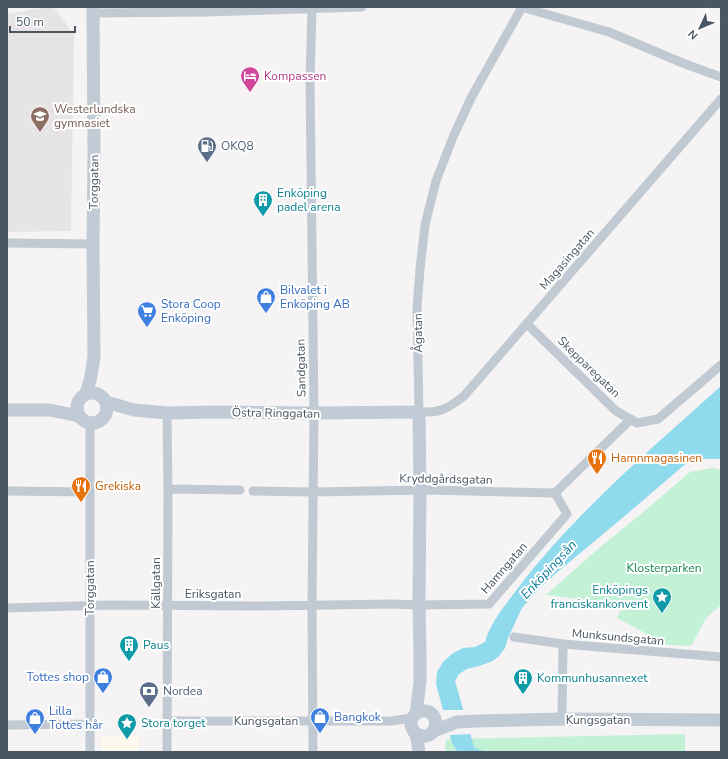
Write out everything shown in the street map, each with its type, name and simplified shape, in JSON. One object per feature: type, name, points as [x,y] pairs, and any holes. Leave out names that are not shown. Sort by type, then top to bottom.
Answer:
[{"type":"street","points":[[93,10],[206,12],[362,7]]},
{"type":"street","points":[[522,7],[609,32],[685,64],[721,77]]},
{"type":"street","name":"Ågatan","points":[[426,752],[430,723],[420,682],[420,490],[417,308],[425,225],[436,181],[453,137],[471,98],[522,7]]},
{"type":"street","name":"Sandgatan","points":[[312,8],[310,81],[314,413],[312,492],[313,752]]},
{"type":"street","name":"Torggatan","points":[[83,396],[90,381],[94,357],[93,10]]},
{"type":"street","name":"Magasingatan","points":[[419,412],[436,412],[448,408],[464,396],[721,99]]},
{"type":"street","points":[[7,243],[93,244]]},
{"type":"street","name":"Skepparegatan","points":[[527,324],[616,411],[634,421]]},
{"type":"street","name":"Torggatan","points":[[94,357],[99,383],[105,399]]},
{"type":"street","points":[[555,493],[634,421],[658,419],[721,365]]},
{"type":"street","points":[[7,410],[50,410],[79,416],[85,421],[92,423],[100,421],[104,417],[108,406],[105,399],[100,394],[95,392],[50,410]]},
{"type":"street","points":[[79,416],[77,403],[83,396]]},
{"type":"street","name":"Östra Ringgatan","points":[[105,399],[134,410],[167,413],[419,412]]},
{"type":"street","name":"Östra Ringgatan","points":[[104,417],[134,410]]},
{"type":"street","name":"Källgatan","points":[[167,413],[167,752]]},
{"type":"street","name":"Torggatan","points":[[90,752],[90,430],[92,423]]},
{"type":"street","points":[[168,489],[240,490]]},
{"type":"street","name":"Kryddgårdsgatan","points":[[253,492],[420,490],[555,493]]},
{"type":"street","points":[[7,491],[90,492]]},
{"type":"street","name":"Hamngatan","points":[[419,605],[489,604],[567,514],[555,493]]},
{"type":"street","name":"Eriksgatan","points":[[7,608],[90,605],[419,605]]},
{"type":"street","name":"Munksundsgatan","points":[[514,636],[563,644],[721,657]]},
{"type":"street","points":[[562,720],[563,644]]},
{"type":"street","name":"Kungsgatan","points":[[166,722],[391,721],[430,723],[562,720],[721,720]]},
{"type":"street","name":"Ågatan","points":[[419,752],[430,723]]},
{"type":"street","points":[[7,725],[90,724]]},
{"type":"shaded area","name":"Westerlundska gymnasiet","points":[[53,7],[74,34],[71,231],[7,232],[7,14]]},
{"type":"shaded area","points":[[102,736],[138,736],[138,752],[102,752]]},
{"type":"green space","name":"Klosterparken","points":[[713,468],[721,470],[721,605],[707,617],[691,646],[667,645],[617,618],[622,607],[607,602],[546,595],[598,549],[690,472]]},
{"type":"green space","points":[[685,734],[685,752],[445,752],[446,739]]},
{"type":"water","name":"Enköpingsån","points":[[721,386],[721,459],[697,459],[689,461],[541,587],[522,608],[505,648],[500,655],[493,661],[467,669],[459,674],[455,681],[474,747],[485,752],[458,752],[452,743],[436,684],[437,672],[443,662],[453,653],[463,648],[475,647],[485,642],[494,621],[504,607],[540,560],[564,533],[615,482]]},
{"type":"pier","points":[[442,710],[466,710],[472,734],[448,735]]},
{"type":"place","name":"Kompassen","points":[[250,93]]},
{"type":"place","name":"Westerlundska gymnasiet","points":[[40,133]]},
{"type":"place","name":"OKQ8","points":[[207,163]]},
{"type":"place","name":"Enköping padel arena","points":[[263,217]]},
{"type":"place","name":"Bilvalet i Enköping AB","points":[[266,314]]},
{"type":"place","name":"Stora Coop Enköping","points":[[147,328]]},
{"type":"place","name":"Hamnmagasinen","points":[[597,475]]},
{"type":"place","name":"Grekiska","points":[[81,503]]},
{"type":"place","name":"Enköpings franciskankonvent","points":[[662,614]]},
{"type":"place","name":"Paus","points":[[129,662]]},
{"type":"place","name":"Tottes shop","points":[[103,694]]},
{"type":"place","name":"Kommunhusannexet","points":[[523,695]]},
{"type":"place","name":"Nordea","points":[[149,708]]},
{"type":"place","name":"Bangkok","points":[[320,734]]},
{"type":"place","name":"Lilla Tottes hår","points":[[35,735]]},
{"type":"place","name":"Stora torget","points":[[127,740]]}]
